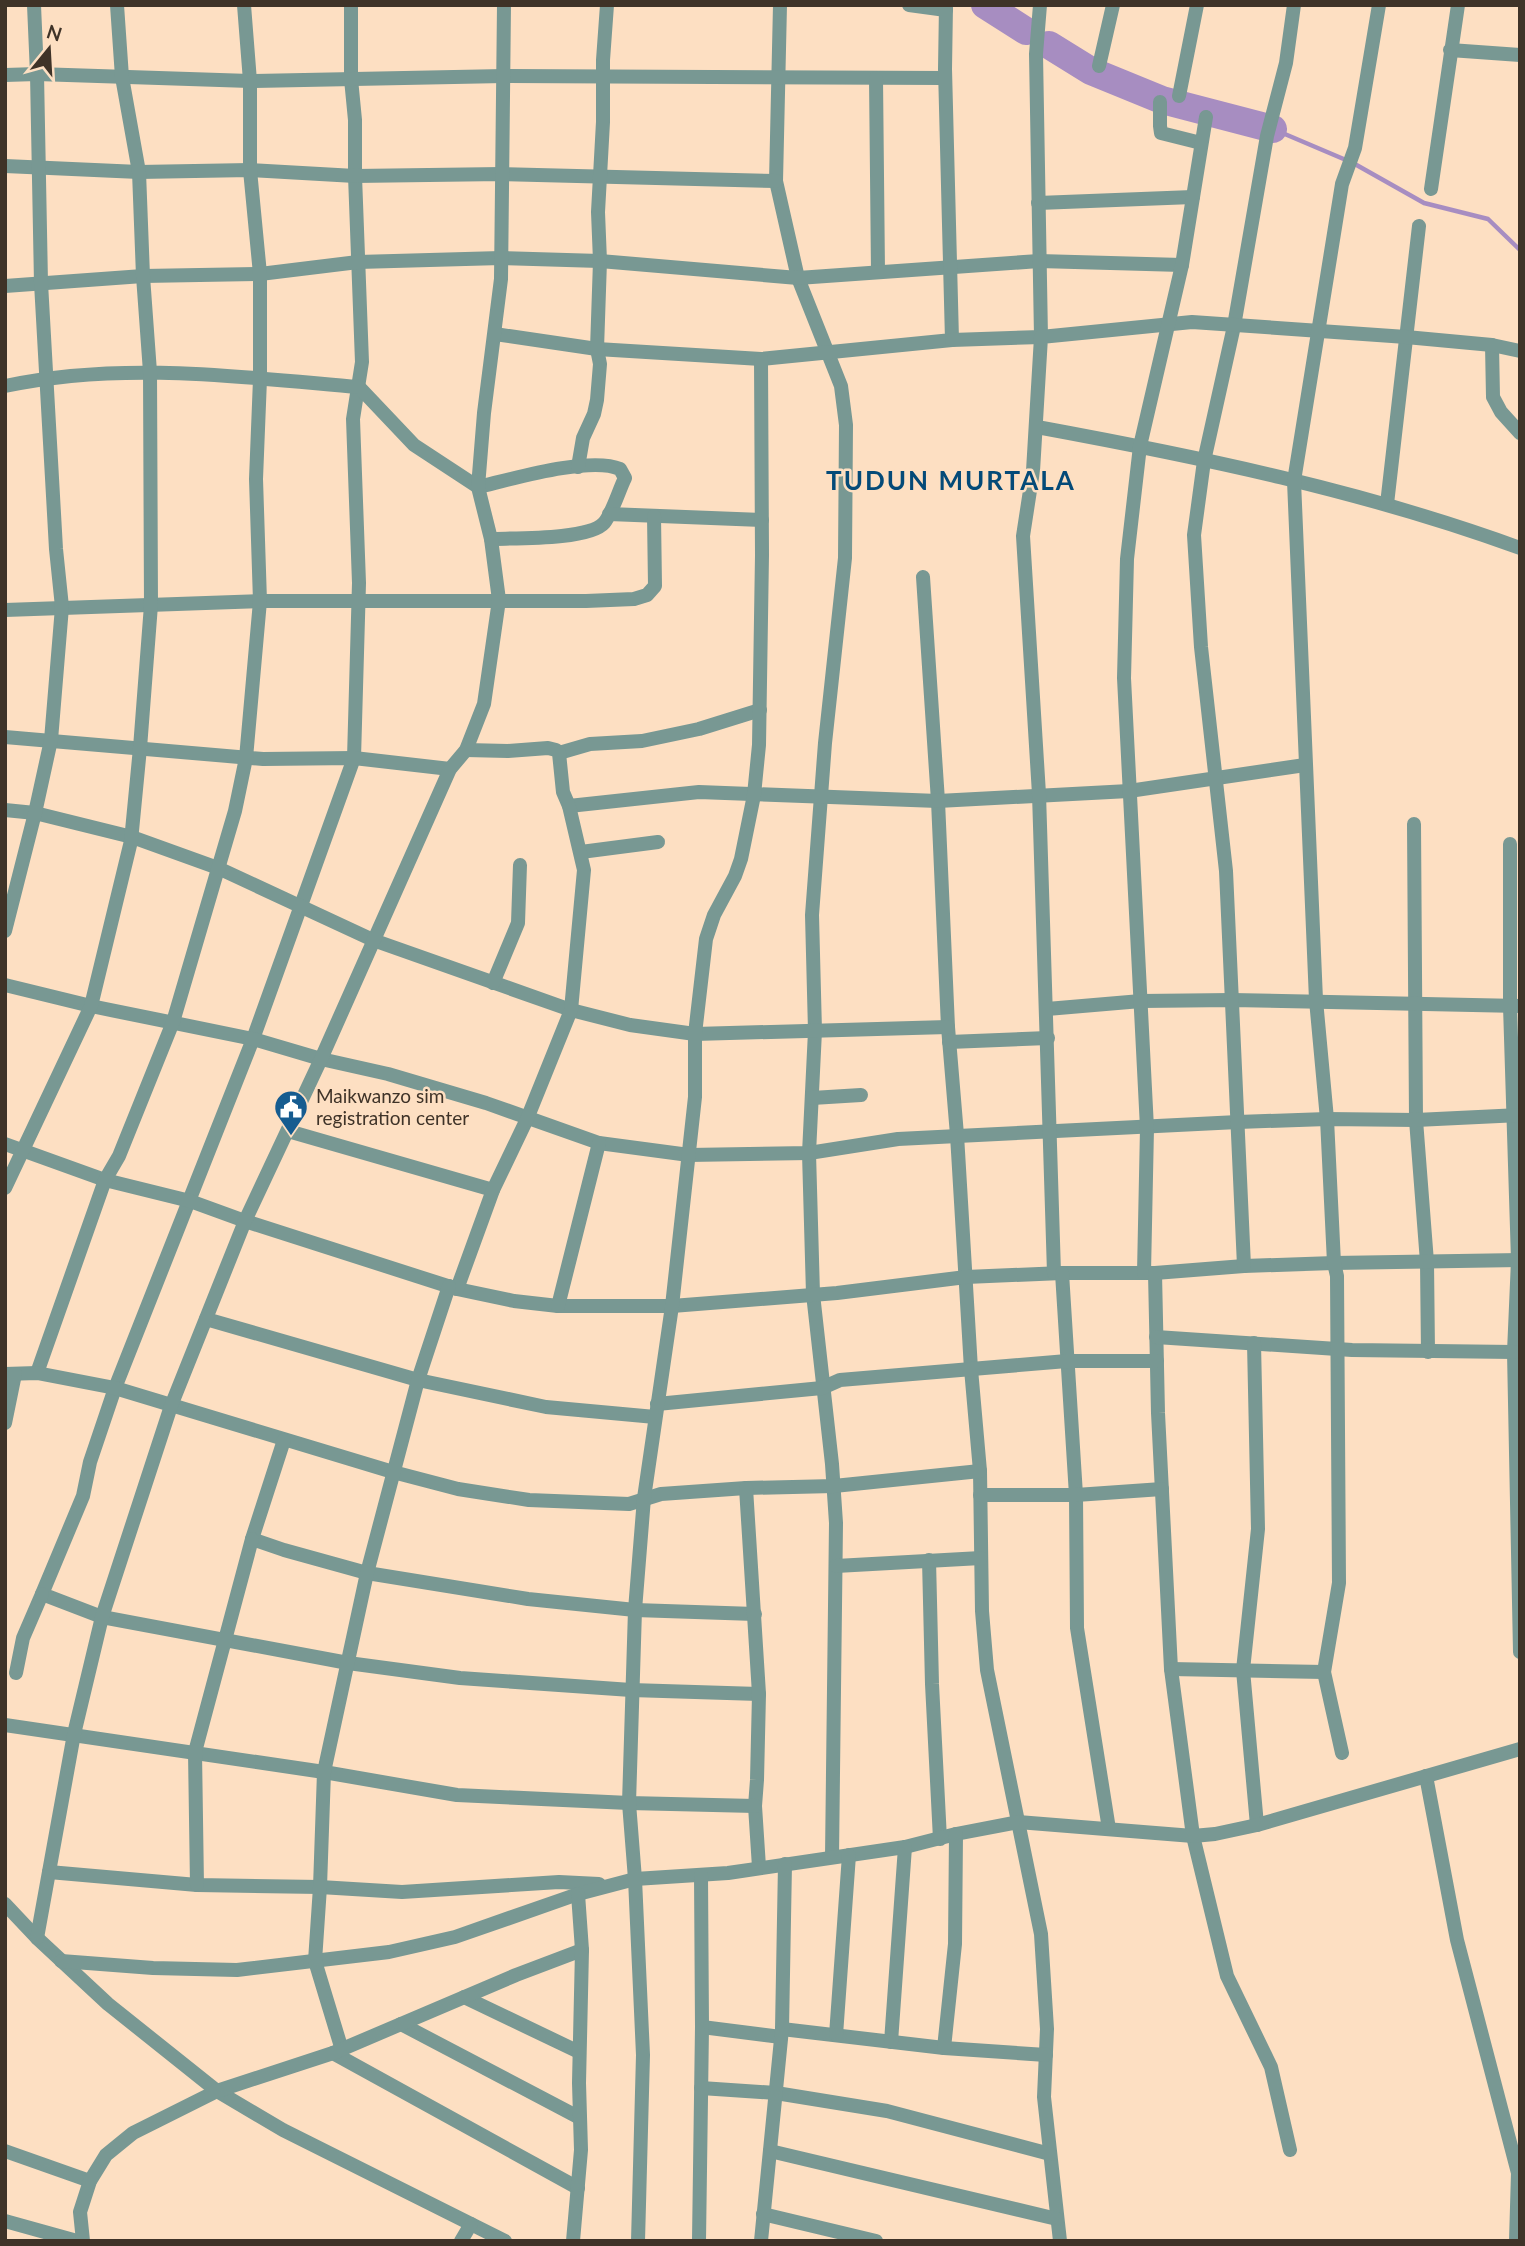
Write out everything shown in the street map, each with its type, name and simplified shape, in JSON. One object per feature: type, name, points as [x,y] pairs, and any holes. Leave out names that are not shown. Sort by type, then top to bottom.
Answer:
[{"type":"street","points":[[5,931],[51,740],[62,607],[41,283],[34,5]]},
{"type":"street","points":[[5,1188],[90,1006],[132,836],[151,605],[150,372],[139,172],[122,77],[117,5]]},
{"type":"street","points":[[37,1373],[105,1180],[119,1156],[173,1022],[235,811],[246,758],[260,601],[256,479],[260,274],[250,170],[250,81],[244,5]]},
{"type":"street","points":[[16,1673],[23,1638],[83,1496],[90,1462],[115,1388],[253,1039],[354,758],[358,601],[353,419],[362,362],[355,120],[351,79],[351,5]]},
{"type":"street","points":[[37,1938],[74,1734],[102,1617],[171,1406],[245,1221],[321,1059],[450,769],[466,750],[484,704],[499,600],[491,539],[478,487],[501,258],[504,5]]},
{"type":"street","points":[[578,467],[583,438],[597,400],[600,364],[597,349],[600,261],[598,212],[607,5]]},
{"type":"street","points":[[779,5],[776,181],[798,278],[841,386],[846,425],[845,558],[835,635],[812,915],[815,1031],[809,1153],[813,1294],[834,1486],[836,1566],[832,1857]]},
{"type":"street","points":[[909,5],[946,8],[945,78],[952,340]]},
{"type":"street","points":[[1040,5],[1036,54],[1041,337],[1033,471],[1023,536],[1039,794],[1058,1273],[1076,1495],[1077,1628],[1109,1829]]},
{"type":"street","points":[[1100,66],[1113,5]]},
{"type":"street","points":[[1179,96],[1197,5]]},
{"type":"street","points":[[1244,1266],[1226,871],[1201,647],[1194,535],[1204,461],[1234,326],[1266,136],[1286,63],[1294,5]]},
{"type":"street","points":[[1342,1753],[1324,1672],[1339,1583],[1339,1348],[1327,1119],[1316,1000],[1294,481],[1342,184],[1353,152],[1379,5]]},
{"type":"street","points":[[1431,189],[1458,5]]},
{"type":"street","points":[[1450,50],[1520,55]]},
{"type":"street","points":[[5,75],[250,81],[503,76],[945,78]]},
{"type":"street","points":[[876,78],[878,272]]},
{"type":"street","points":[[1160,102],[1161,133],[1202,144]]},
{"type":"street","points":[[1206,117],[1182,265],[1140,446],[1127,559],[1124,678],[1147,1128],[1149,1273],[1156,1337],[1171,1669],[1193,1836],[1227,1976],[1271,2067],[1290,2150]]},
{"type":"street","points":[[5,166],[139,172],[250,170],[355,176],[502,174],[776,181]]},
{"type":"street","points":[[1038,203],[1193,197]]},
{"type":"street","points":[[1387,504],[1419,226]]},
{"type":"street","points":[[5,286],[143,276],[260,274],[358,262],[501,258],[600,261],[798,278],[1039,261],[1182,265]]},
{"type":"street","points":[[495,334],[597,349],[761,359],[952,340],[1041,337],[1192,322],[1406,337],[1492,345],[1520,351]]},
{"type":"street","points":[[1492,345],[1493,397],[1501,412],[1520,433]]},
{"type":"street","points":[[638,2241],[643,2055],[629,1804],[635,1610],[644,1498],[672,1306],[689,1155],[695,1097],[695,1034],[706,939],[714,915],[741,859],[754,795],[760,710],[761,359]]},
{"type":"street","points":[[5,386],[46,377],[150,372],[359,387],[414,445],[478,487],[578,467],[611,465],[620,468],[625,478],[604,523],[592,531],[562,536],[491,539]]},
{"type":"street","points":[[1037,426],[1140,446],[1387,504],[1520,548]]},
{"type":"street","points":[[609,514],[762,520]]},
{"type":"street","points":[[5,610],[260,601],[634,599],[647,595],[655,586],[654,516]]},
{"type":"street","points":[[923,577],[938,801],[948,1034],[980,1471],[982,1611],[987,1670],[1041,1934],[1046,2004],[1044,2097],[1060,2241]]},
{"type":"street","points":[[559,753],[590,744],[642,741],[699,729],[760,710]]},
{"type":"street","points":[[5,737],[246,758],[354,758],[450,769]]},
{"type":"street","points":[[466,750],[548,748],[559,753],[563,792],[569,806],[584,870],[571,1010],[453,1288],[418,1380],[393,1472],[366,1573],[324,1772],[315,1961],[338,2051],[578,2188]]},
{"type":"street","points":[[569,806],[699,792],[938,801],[1129,791],[1305,765]]},
{"type":"street","points":[[5,810],[35,813],[132,836],[218,868],[373,940],[571,1010],[630,1025],[695,1034],[815,1031],[1048,1038]]},
{"type":"street","points":[[1414,824],[1416,1120],[1427,1262],[1428,1352]]},
{"type":"street","points":[[581,852],[629,848],[658,842]]},
{"type":"street","points":[[1510,844],[1519,1260],[1514,1352],[1520,1652]]},
{"type":"street","points":[[493,983],[518,923],[520,865]]},
{"type":"street","points":[[5,985],[90,1006],[253,1039],[321,1059],[388,1074],[599,1143],[689,1155],[809,1153],[898,1139],[957,1135],[1238,1122],[1416,1120],[1516,1115]]},
{"type":"street","points":[[1046,1009],[1141,1001],[1232,1000],[1515,1006]]},
{"type":"street","points":[[812,1098],[861,1095]]},
{"type":"street","points":[[288,1131],[493,1190]]},
{"type":"street","points":[[558,1306],[599,1143]]},
{"type":"street","points":[[5,1144],[105,1180],[190,1201],[453,1288],[514,1301],[558,1306],[672,1306],[966,1277],[1149,1273],[1334,1263],[1519,1260]]},
{"type":"street","points":[[206,1319],[418,1380],[546,1407],[656,1411],[822,1388],[840,1380],[1067,1361],[1157,1361]]},
{"type":"street","points":[[1156,1337],[1428,1352],[1514,1352]]},
{"type":"street","points":[[1254,1343],[1258,1529],[1243,1670],[1257,1825]]},
{"type":"street","points":[[5,1423],[10,1374],[37,1373],[115,1388],[284,1440],[458,1489],[529,1500],[629,1504],[661,1494],[834,1486],[980,1471]]},
{"type":"street","points":[[197,1885],[195,1752],[252,1539],[284,1440]]},
{"type":"street","points":[[746,1488],[759,1694],[755,1806],[759,1867]]},
{"type":"street","points":[[980,1495],[1076,1495],[1162,1489]]},
{"type":"street","points":[[252,1539],[366,1573],[528,1599],[635,1610],[755,1614]]},
{"type":"street","points":[[836,1566],[981,1558]]},
{"type":"street","points":[[929,1560],[940,1839]]},
{"type":"street","points":[[42,1594],[102,1617],[348,1663],[460,1678],[631,1690],[759,1694]]},
{"type":"street","points":[[1171,1669],[1324,1672]]},
{"type":"street","points":[[5,1725],[195,1752],[457,1795],[629,1804],[755,1806]]},
{"type":"street","points":[[61,1961],[153,1968],[237,1970],[389,1952],[455,1937],[578,1894],[635,1879],[728,1873],[905,1847],[1018,1822],[1193,1836],[1215,1834],[1257,1825],[1520,1749]]},
{"type":"street","points":[[1426,1776],[1457,1940],[1518,2173],[1517,2241]]},
{"type":"street","points":[[944,2048],[956,1944],[956,1834]]},
{"type":"street","points":[[891,2042],[905,1847]]},
{"type":"street","points":[[836,2035],[849,1855]]},
{"type":"street","points":[[761,2241],[781,2033],[785,1864]]},
{"type":"street","points":[[49,1872],[197,1885],[320,1887],[402,1892],[559,1882],[610,1885]]},
{"type":"street","points":[[699,2241],[701,1875]]},
{"type":"street","points":[[573,2241],[581,2150],[579,2052],[582,1950],[578,1894]]},
{"type":"street","points":[[5,1904],[107,2004],[217,2091],[283,2130],[505,2241]]},
{"type":"street","points":[[83,2241],[80,2212],[90,2181],[106,2155],[133,2133],[217,2091],[338,2051],[582,1950]]},
{"type":"street","points":[[464,1997],[579,2052]]},
{"type":"street","points":[[401,2024],[580,2118]]},
{"type":"street","points":[[702,2027],[836,2035],[944,2048],[1046,2055]]},
{"type":"street","points":[[701,2088],[776,2092],[887,2111],[1050,2154]]},
{"type":"street","points":[[5,2151],[90,2181]]},
{"type":"street","points":[[770,2151],[1057,2219]]},
{"type":"street","points":[[763,2214],[877,2241]]},
{"type":"street","points":[[5,2221],[38,2235],[77,2241]]},
{"type":"street","points":[[461,2241],[471,2224]]},
{"type":"waterway","points":[[985,5],[1026,31]]},
{"type":"waterway","points":[[1049,45],[1091,71],[1162,100],[1273,129]]},
{"type":"waterway","points":[[1273,129],[1353,163],[1424,203],[1488,219],[1520,250]]},
{"type":"place","name":"Maikwanzo sim registration center","points":[[291,1137]]},
{"type":"district","name":"TUDUN MURTALA","points":[[951,481]]}]
